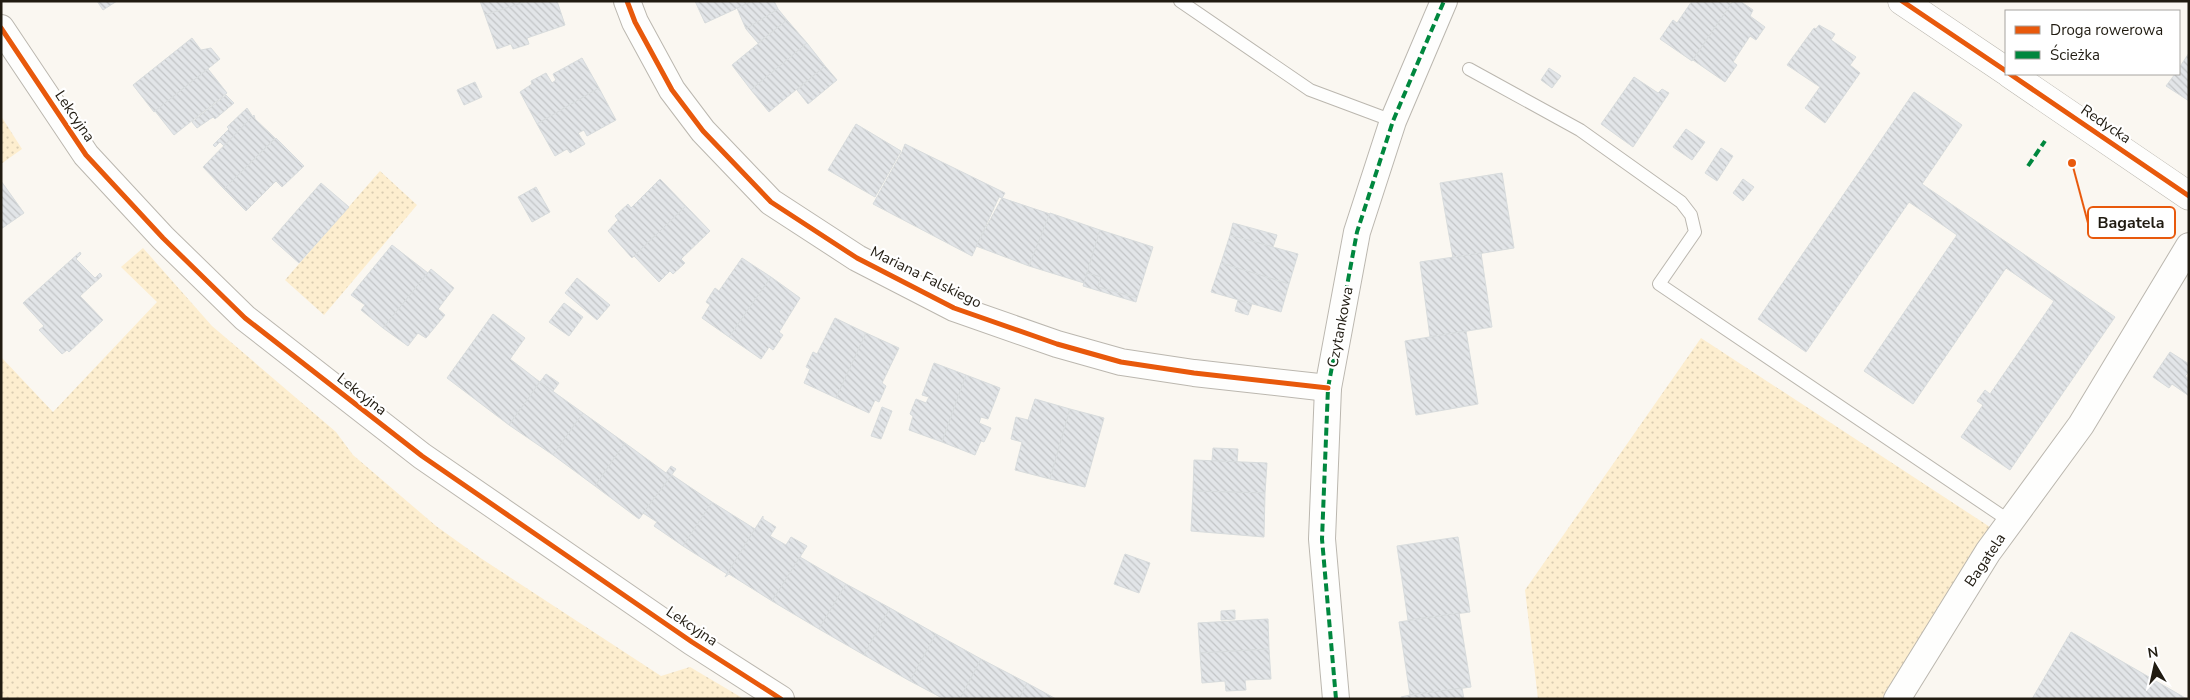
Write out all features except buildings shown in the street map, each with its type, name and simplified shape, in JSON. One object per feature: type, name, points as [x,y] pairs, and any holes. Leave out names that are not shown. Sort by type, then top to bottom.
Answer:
[{"type":"street","name":"Mariana Falskiego","points":[[627,1],[635,22],[672,90],[703,131],[771,202],[857,258],[954,308],[1057,344],[1131,364],[1194,374],[1328,388]]},
{"type":"street","name":"Czytankowa","points":[[1336,699],[1322,539],[1328,388],[1358,232],[1393,121],[1444,1]]},
{"type":"street","points":[[1902,1],[2005,70]]},
{"type":"street","name":"Lekcyjna","points":[[1,28],[86,155],[163,238],[244,318],[422,456],[692,642],[781,699]]},
{"type":"street","name":"Redycka","points":[[2011,75],[2189,196]]},
{"type":"street","name":"Bagatela","points":[[1897,699],[1988,552],[2081,425],[2189,246]]},
{"type":"lane","points":[[1180,1],[1310,90],[1393,121]]},
{"type":"lane","points":[[1470,69],[1580,130],[1681,202],[1691,215],[1695,232],[1660,284],[2011,522]]},
{"type":"shaded area","points":[[1,116],[22,149],[1,164]]},
{"type":"shaded area","points":[[380,171],[417,205],[324,315],[285,280]]},
{"type":"shaded area","points":[[143,248],[212,326],[336,432],[353,455],[436,526],[482,559],[661,676],[690,667],[744,699],[1,699],[1,357],[53,412],[157,302],[121,267]]},
{"type":"shaded area","points":[[1701,338],[1993,529],[1882,699],[1538,699],[1525,590]]},
{"type":"marked path","points":[[1336,699],[1322,539],[1328,388],[1357,232],[1393,121],[1444,1]]},
{"type":"marked path","points":[[2028,166],[2045,141]]},
{"type":"cycle path","points":[[627,1],[635,22],[672,90],[703,131],[771,202],[857,258],[954,308],[1057,344],[1121,362],[1194,373],[1328,388]]},
{"type":"cycle path","points":[[1902,1],[2005,70]]},
{"type":"cycle path","points":[[1,28],[86,155],[163,238],[245,318],[422,456],[692,642],[781,699]]},
{"type":"cycle path","points":[[2011,75],[2189,196]]},
{"type":"place","name":"Bagatela","points":[[2072,163]]}]
